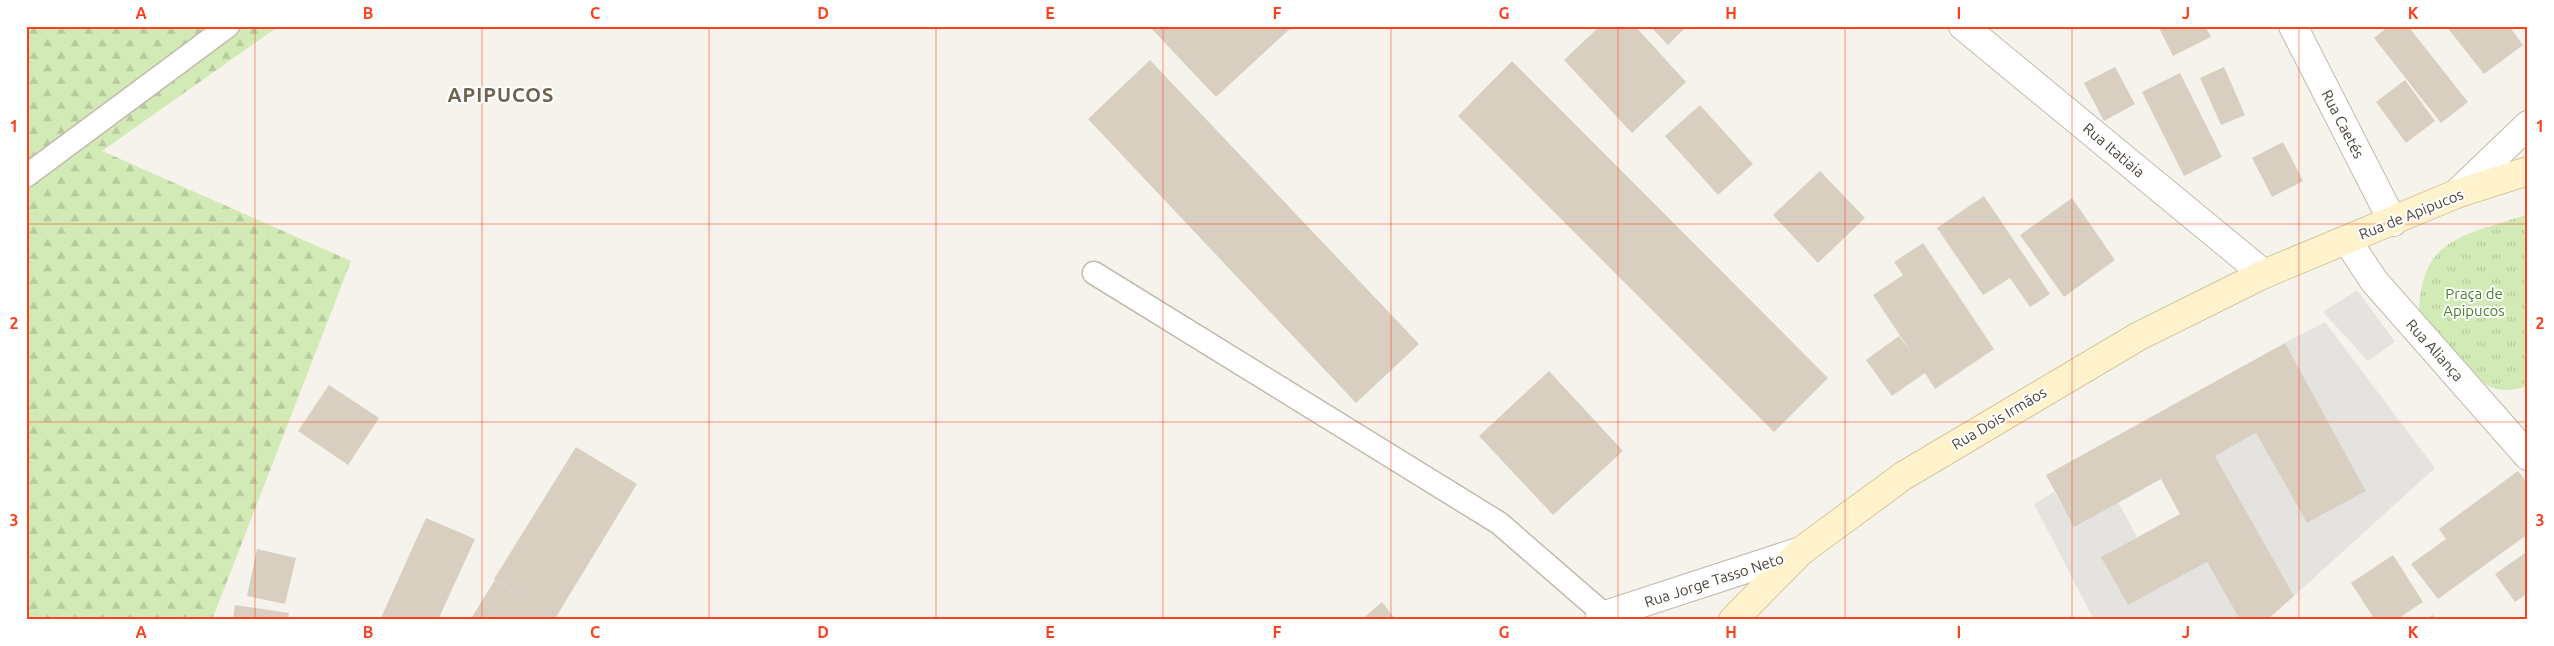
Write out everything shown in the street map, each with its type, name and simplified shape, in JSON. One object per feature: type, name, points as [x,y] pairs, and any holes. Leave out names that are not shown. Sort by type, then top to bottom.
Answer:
[{"type":"main road","name":"Rua de Apipucos","points":[[2296,262],[2456,194],[2528,170]]},
{"type":"main road","name":"Rua Dois Irmãos","points":[[1733,620],[1802,551],[1903,476],[2139,336],[2264,274],[2296,262]]},
{"type":"street","name":"Rua Itatiaia","points":[[1964,26],[2264,274]]},
{"type":"street","name":"Rua Caetés","points":[[2293,26],[2393,222]]},
{"type":"street","points":[[2456,194],[2528,125]]},
{"type":"street","name":"Rua Aliança","points":[[2347,240],[2374,281],[2524,442]]},
{"type":"street","name":"Rua Jorge Tasso Neto","points":[[1602,618],[1802,551]]},
{"type":"lane","points":[[26,176],[228,26]]},
{"type":"lane","points":[[1094,273],[1499,523],[1602,618]]},
{"type":"green space","points":[[26,26],[279,26],[102,151],[351,261],[212,620],[26,620]]},
{"type":"green space","name":"Praça de Apipucos","points":[[2528,214],[2528,386],[2505,390],[2493,388],[2469,372],[2419,316],[2421,289],[2427,269],[2437,254],[2450,243],[2484,228]]},
{"type":"shaded area","points":[[2357,290],[2395,342],[2368,361],[2323,312]]},
{"type":"shaded area","points":[[2325,322],[2435,468],[2294,596],[2215,456],[2256,433],[2307,523],[2366,491],[2285,343]]},
{"type":"shaded area","points":[[2054,492],[2074,526],[2118,502],[2137,537],[2102,557],[2128,605],[2207,562],[2240,620],[2094,620],[2034,504]]},
{"type":"building","points":[[1149,26],[1293,26],[1216,97]]},
{"type":"building","points":[[1600,26],[1635,26],[1686,82],[1632,133],[1564,60]]},
{"type":"building","points":[[1650,26],[1687,26],[1668,45]]},
{"type":"building","points":[[2158,26],[2205,26],[2211,37],[2173,56]]},
{"type":"building","points":[[2389,26],[2408,26],[2468,102],[2441,123],[2374,38]]},
{"type":"building","points":[[2446,26],[2509,26],[2523,45],[2484,74]]},
{"type":"building","points":[[1150,60],[1419,344],[1356,403],[1088,119]]},
{"type":"building","points":[[1512,61],[1828,378],[1774,432],[1458,116]]},
{"type":"building","points":[[2115,67],[2135,104],[2104,121],[2084,83]]},
{"type":"building","points":[[2224,67],[2245,115],[2221,125],[2200,78]]},
{"type":"building","points":[[2180,73],[2222,157],[2184,176],[2142,92]]},
{"type":"building","points":[[2405,80],[2435,121],[2406,143],[2376,102]]},
{"type":"building","points":[[1700,105],[1753,164],[1718,195],[1665,136]]},
{"type":"building","points":[[2283,142],[2303,181],[2272,197],[2252,158]]},
{"type":"building","points":[[1820,171],[1865,218],[1818,263],[1773,215]]},
{"type":"building","points":[[1984,196],[2050,294],[2030,307],[2010,278],[1983,295],[1937,228]]},
{"type":"building","points":[[2072,198],[2115,260],[2064,297],[2020,235]]},
{"type":"building","points":[[1923,243],[1994,349],[1935,389],[1925,373],[1892,396],[1866,360],[1899,336],[1911,352],[1873,295],[1903,275],[1894,262]]},
{"type":"building","points":[[2285,343],[2366,491],[2307,523],[2256,433],[2215,456],[2294,596],[2267,620],[2240,620],[2207,562],[2128,605],[2101,557],[2180,514],[2161,479],[2074,527],[2046,475]]},
{"type":"building","points":[[1549,371],[1623,451],[1553,515],[1479,436]]},
{"type":"building","points":[[329,385],[379,418],[348,465],[298,431]]},
{"type":"building","points":[[576,447],[637,484],[556,617],[554,620],[470,620],[495,580],[528,601],[494,579]]},
{"type":"building","points":[[2518,471],[2528,484],[2528,534],[2438,599],[2411,564],[2446,539],[2439,529]]},
{"type":"building","points":[[426,518],[475,539],[438,620],[380,620]]},
{"type":"building","points":[[257,549],[296,558],[285,604],[247,596]]},
{"type":"building","points":[[2528,551],[2528,593],[2515,602],[2495,574]]},
{"type":"building","points":[[2393,555],[2423,602],[2396,620],[2375,620],[2351,583]]},
{"type":"building","points":[[1382,602],[1396,620],[1361,620]]},
{"type":"building","points":[[235,605],[289,613],[288,620],[233,620]]},
{"type":"building","points":[[2433,615],[2436,620],[2425,620]]},
{"type":"district","name":"APIPUCOS","points":[[501,94]]}]
